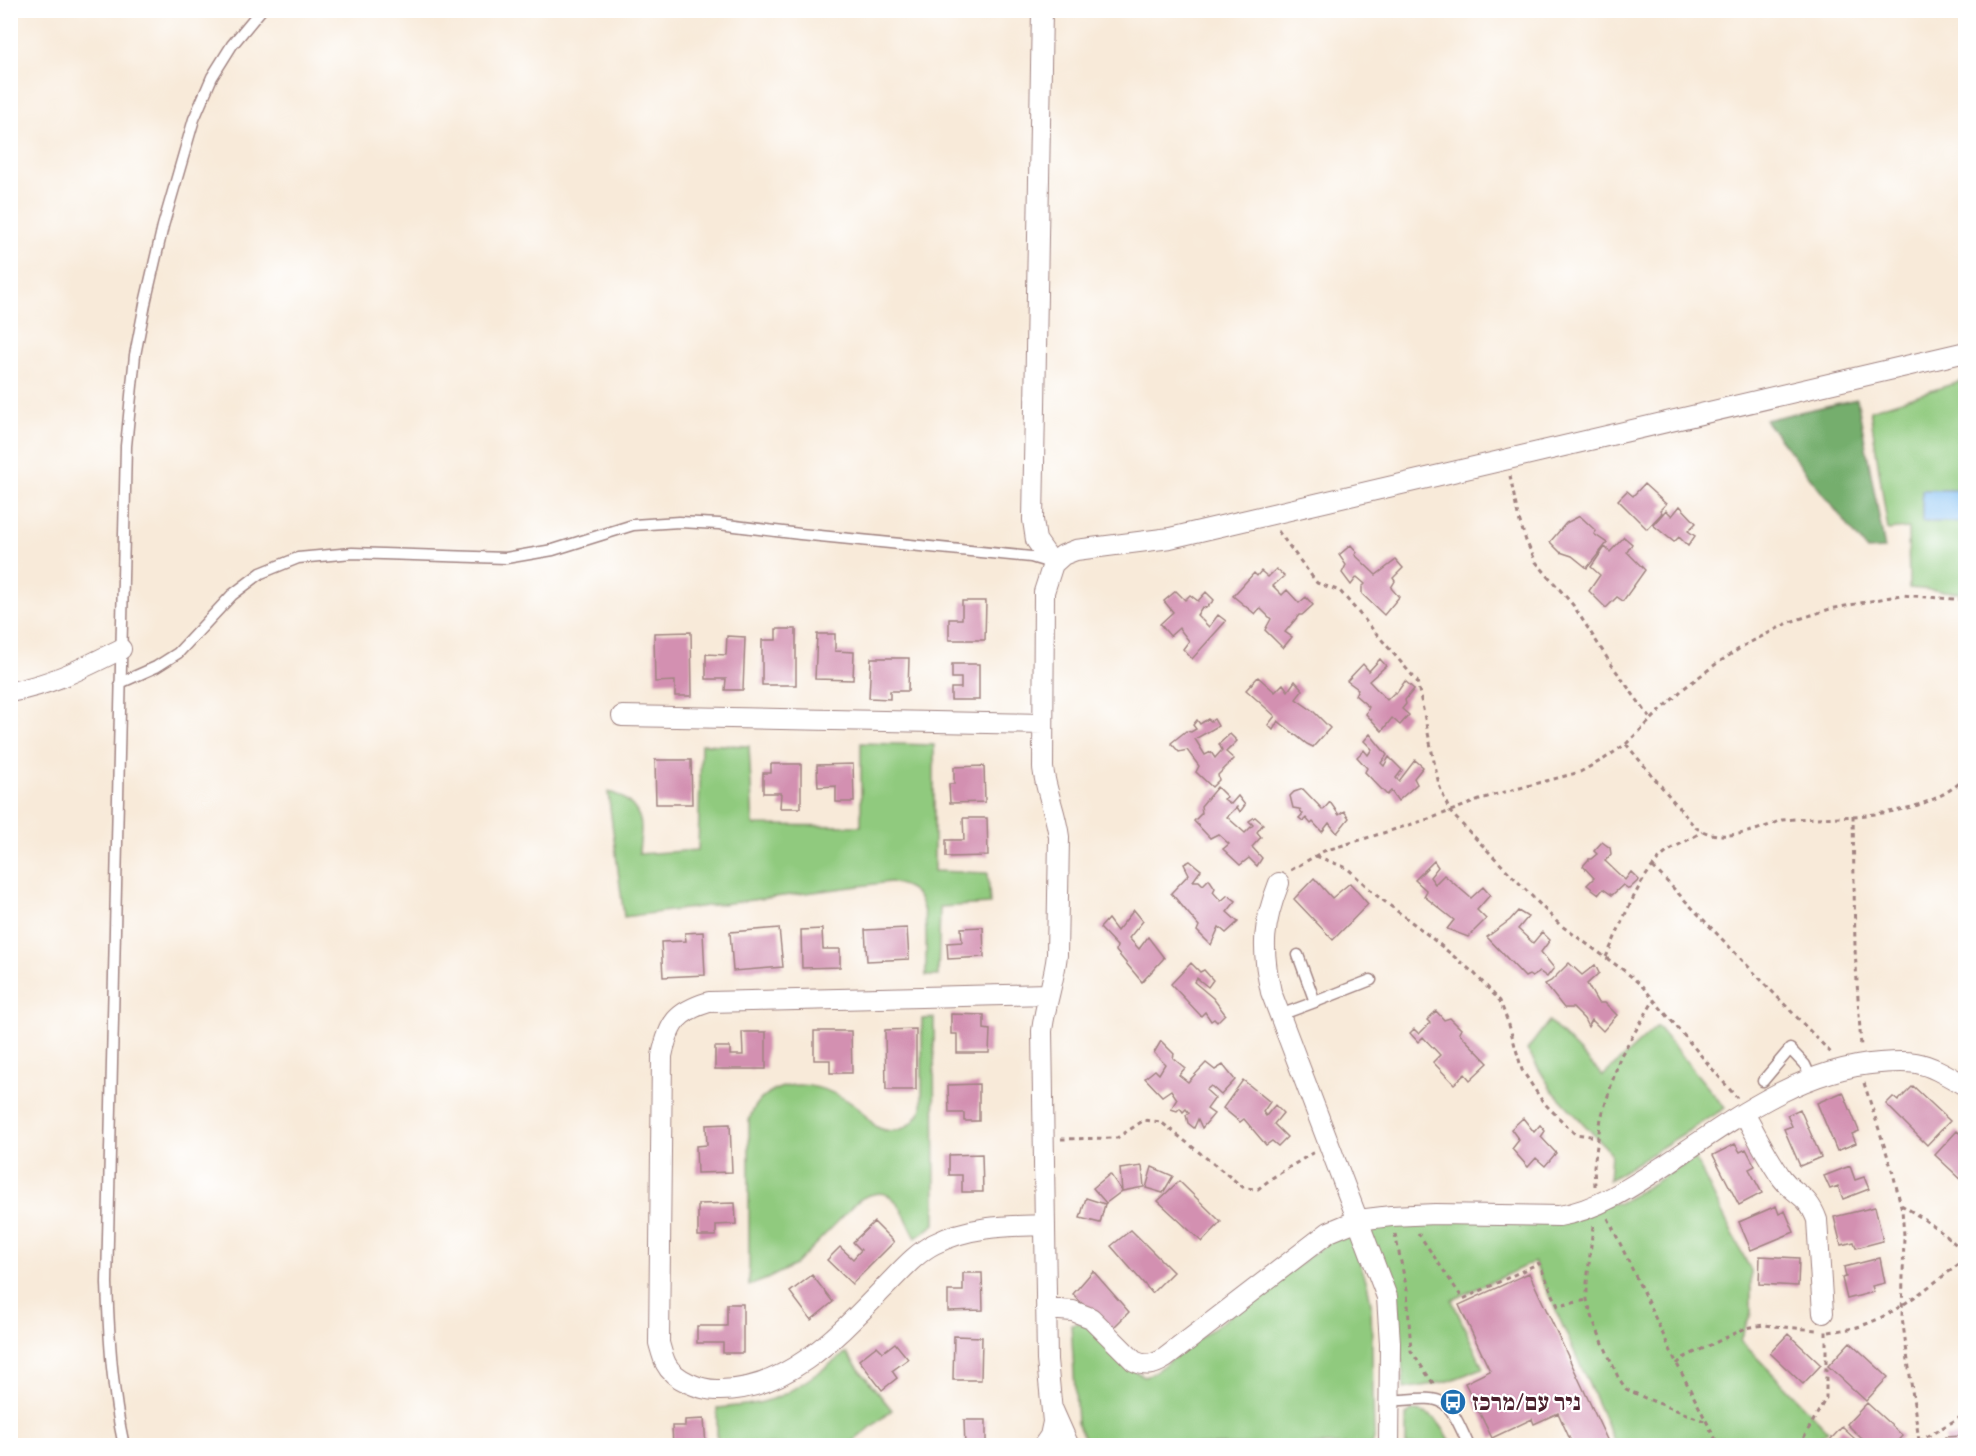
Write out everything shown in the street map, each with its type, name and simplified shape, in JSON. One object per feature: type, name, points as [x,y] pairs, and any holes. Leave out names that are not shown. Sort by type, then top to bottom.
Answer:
[{"type":"street","points":[[1042,10],[1033,520],[1036,540],[1053,564]]},
{"type":"street","points":[[1043,1446],[1050,1436],[1053,1422],[1047,1360],[1042,1031],[1057,955],[1059,837],[1057,818],[1045,787],[1043,768],[1044,592],[1053,564],[1063,555],[1093,546],[1170,538],[1965,352]]},
{"type":"street","points":[[10,692],[34,688],[74,673],[121,649]]},
{"type":"street","points":[[622,716],[1043,724]]},
{"type":"street","points":[[1280,883],[1267,920],[1264,937],[1264,963],[1271,992],[1387,1297],[1389,1446]]},
{"type":"street","points":[[1045,1225],[994,1226],[960,1232],[931,1245],[908,1264],[818,1352],[786,1372],[757,1384],[729,1391],[705,1390],[684,1381],[667,1366],[659,1343],[662,1056],[666,1036],[678,1016],[688,1008],[709,1002],[1048,994]]},
{"type":"street","points":[[1046,1309],[1073,1311],[1091,1318],[1134,1361],[1141,1365],[1150,1365],[1165,1358],[1329,1232],[1358,1220],[1398,1215],[1559,1216],[1576,1213],[1644,1179],[1786,1088],[1811,1078],[1854,1066],[1890,1062],[1916,1063],[1946,1074],[1965,1086]]},
{"type":"street","points":[[1746,1112],[1779,1174],[1788,1186],[1812,1206],[1817,1220],[1823,1313]]},
{"type":"street","points":[[1052,1407],[1070,1446]]},
{"type":"lane","points":[[124,1446],[109,1340],[107,1283],[126,446],[135,355],[146,299],[163,226],[194,119],[212,77],[232,45],[261,10]]},
{"type":"lane","points":[[120,683],[156,667],[178,653],[232,595],[261,573],[298,558],[352,553],[507,558],[553,550],[633,525],[679,522],[720,524],[1031,557],[1053,564]]},
{"type":"lane","points":[[1298,955],[1315,1002]]},
{"type":"lane","points":[[1280,1015],[1371,980]]},
{"type":"lane","points":[[1763,1081],[1790,1049],[1805,1065],[1811,1078]]},
{"type":"lane","points":[[1389,1401],[1431,1398],[1448,1405],[1454,1412],[1468,1446]]},
{"type":"path","points":[[1506,460],[1518,516],[1536,562],[1573,605],[1611,664],[1651,719]]},
{"type":"path","points":[[1266,516],[1317,583],[1340,591],[1417,681],[1439,785],[1450,812],[1559,924],[1642,986],[1746,1112]]},
{"type":"path","points":[[1280,883],[1292,868],[1324,851],[1450,812],[1490,796],[1580,772],[1626,744],[1683,689],[1716,663],[1790,622],[1830,609],[1901,595],[1965,600]]},
{"type":"path","points":[[1626,744],[1695,827],[1702,832],[1722,836],[1770,826],[1782,820],[1909,808],[1938,796],[1965,777]]},
{"type":"path","points":[[1853,815],[1854,1066]]},
{"type":"path","points":[[1606,958],[1632,902],[1653,867],[1665,854],[1702,832]]},
{"type":"path","points":[[1315,856],[1347,868],[1376,896],[1475,974],[1500,1001],[1521,1070],[1543,1102],[1575,1134],[1598,1137]]},
{"type":"path","points":[[1653,867],[1854,1066],[1864,1087],[1893,1173],[1900,1204],[1904,1234],[1902,1317],[1919,1441]]},
{"type":"path","points":[[1654,1000],[1620,1057],[1601,1118],[1594,1166],[1598,1203],[1587,1283],[1587,1300],[1613,1367],[1626,1389],[1707,1422]]},
{"type":"path","points":[[1044,1139],[1117,1138],[1144,1120],[1161,1122],[1245,1188],[1258,1189],[1328,1143]]},
{"type":"path","points":[[1598,1203],[1719,1446]]},
{"type":"path","points":[[1900,1204],[1948,1237],[1965,1254]]},
{"type":"path","points":[[1398,1215],[1463,1299],[1539,1263],[1558,1306],[1587,1300]]},
{"type":"path","points":[[1398,1215],[1407,1290],[1411,1351],[1448,1405]]},
{"type":"path","points":[[1799,1446],[1826,1398],[1827,1332],[1823,1313]]},
{"type":"path","points":[[1911,1446],[1965,1414]]},
{"type":"green space","points":[[1965,380],[1965,593],[1909,588],[1908,528],[1888,530],[1870,410]]},
{"type":"green space","points":[[1857,399],[1885,549],[1867,550],[1765,420]]},
{"type":"green space","points":[[861,743],[934,745],[934,871],[988,873],[990,904],[940,907],[938,976],[926,976],[926,924],[922,904],[916,894],[909,889],[890,882],[624,917],[608,792],[628,802],[638,815],[641,828],[639,854],[698,850],[701,744],[749,746],[753,825],[861,826]]},
{"type":"green space","points":[[934,1018],[935,1224],[916,1238],[895,1201],[881,1193],[871,1194],[859,1200],[795,1265],[749,1286],[749,1121],[755,1107],[766,1095],[775,1090],[796,1085],[807,1086],[838,1095],[857,1107],[877,1127],[891,1131],[904,1128],[910,1125],[922,1108],[922,1019]]},
{"type":"green space","points":[[1549,1021],[1603,1076],[1657,1026],[1725,1108],[1609,1180],[1611,1153],[1552,1090],[1527,1050]]},
{"type":"green space","points":[[1695,1158],[1751,1271],[1751,1314],[1740,1340],[1828,1431],[1810,1445],[1794,1445],[1772,1437],[1746,1445],[1616,1445],[1534,1262],[1452,1300],[1483,1368],[1446,1382],[1404,1389],[1397,1303],[1368,1229],[1386,1224],[1620,1203]]},
{"type":"green space","points":[[1349,1232],[1367,1283],[1371,1303],[1374,1439],[1372,1445],[1093,1445],[1085,1440],[1077,1423],[1071,1324],[1079,1323],[1089,1327],[1136,1372],[1145,1376],[1153,1373],[1330,1241]]},
{"type":"green space","points":[[846,1353],[892,1410],[849,1445],[717,1445],[717,1408],[771,1400],[787,1393]]},
{"type":"green space","points":[[1411,1411],[1426,1413],[1437,1421],[1453,1445],[1406,1445],[1406,1416]]},
{"type":"water","points":[[1922,490],[1965,490],[1965,522],[1922,522]]},
{"type":"building","points":[[1644,484],[1666,504],[1660,510],[1662,513],[1647,529],[1618,500],[1627,491],[1633,496]]},
{"type":"building","points":[[1680,506],[1696,523],[1688,531],[1695,536],[1688,546],[1679,537],[1674,542],[1653,525],[1666,510],[1672,516]]},
{"type":"building","points":[[1580,516],[1596,531],[1594,534],[1607,543],[1587,568],[1572,556],[1560,552],[1550,542],[1566,523]]},
{"type":"building","points":[[1624,537],[1632,544],[1627,552],[1645,570],[1623,601],[1617,597],[1606,608],[1589,591],[1600,575],[1591,567],[1605,547],[1610,552]]},
{"type":"building","points":[[1351,545],[1357,552],[1355,555],[1376,575],[1396,560],[1403,568],[1393,578],[1395,581],[1391,588],[1399,597],[1384,615],[1362,594],[1362,587],[1365,584],[1357,577],[1351,585],[1342,573],[1346,565],[1339,555]]},
{"type":"building","points":[[1276,569],[1284,576],[1273,586],[1282,595],[1287,590],[1299,603],[1306,597],[1313,605],[1299,615],[1285,632],[1292,637],[1283,648],[1265,630],[1271,619],[1260,608],[1255,614],[1233,596],[1254,573],[1257,576],[1261,571],[1268,577]]},
{"type":"building","points":[[1176,591],[1185,600],[1190,595],[1198,601],[1206,592],[1214,600],[1206,608],[1202,607],[1197,615],[1209,627],[1218,615],[1226,621],[1192,659],[1183,649],[1189,641],[1179,628],[1170,636],[1160,624],[1173,612],[1164,601]]},
{"type":"building","points":[[962,601],[986,601],[985,640],[949,640],[949,619],[962,619]]},
{"type":"building","points":[[776,629],[796,629],[796,685],[762,685],[762,640],[776,640]]},
{"type":"building","points":[[691,632],[692,696],[675,696],[675,681],[655,682],[654,633]]},
{"type":"building","points":[[817,634],[835,634],[835,651],[854,652],[853,680],[815,679]]},
{"type":"building","points":[[727,636],[745,637],[743,690],[725,690],[726,679],[706,679],[706,654],[726,655]]},
{"type":"building","points":[[871,658],[909,658],[908,691],[890,691],[890,699],[869,698]]},
{"type":"building","points":[[1380,659],[1386,666],[1369,681],[1387,700],[1395,692],[1396,694],[1405,681],[1414,689],[1405,700],[1406,704],[1402,709],[1409,715],[1400,725],[1392,718],[1382,731],[1366,714],[1369,707],[1355,695],[1358,689],[1347,681],[1363,664],[1369,671]]},
{"type":"building","points":[[952,664],[979,664],[979,700],[951,700],[951,688],[961,688],[961,678],[952,678]]},
{"type":"building","points":[[1258,677],[1275,692],[1283,684],[1288,691],[1295,681],[1303,690],[1296,699],[1313,711],[1330,728],[1313,747],[1278,721],[1273,730],[1268,725],[1275,716],[1246,690]]},
{"type":"building","points":[[1208,719],[1211,721],[1214,719],[1218,726],[1195,739],[1205,755],[1211,752],[1215,758],[1222,750],[1219,744],[1230,734],[1237,741],[1226,752],[1234,759],[1218,775],[1219,780],[1212,787],[1196,772],[1199,766],[1187,750],[1179,752],[1171,743],[1186,731],[1191,732],[1196,729],[1193,725],[1197,720],[1200,724]]},
{"type":"building","points":[[1370,734],[1387,755],[1381,763],[1384,766],[1389,757],[1402,770],[1396,778],[1399,781],[1415,760],[1423,767],[1414,778],[1417,784],[1398,801],[1391,791],[1387,795],[1365,772],[1367,768],[1357,757],[1364,750],[1368,755],[1372,749],[1364,741]]},
{"type":"building","points":[[655,760],[691,760],[692,804],[656,804]]},
{"type":"building","points":[[771,764],[801,764],[801,808],[780,808],[781,793],[763,793],[763,773],[771,773]]},
{"type":"building","points":[[853,764],[854,802],[836,802],[836,786],[818,787],[817,765]]},
{"type":"building","points":[[984,766],[985,802],[950,803],[949,784],[954,784],[954,767]]},
{"type":"building","points":[[1217,787],[1227,797],[1224,799],[1231,804],[1238,796],[1245,805],[1240,812],[1237,807],[1227,817],[1245,833],[1253,825],[1249,821],[1255,817],[1263,824],[1257,832],[1261,837],[1252,847],[1262,858],[1257,866],[1249,858],[1240,865],[1223,849],[1229,844],[1218,834],[1210,838],[1194,821],[1202,813],[1201,806]]},
{"type":"building","points":[[1303,789],[1323,810],[1330,802],[1339,815],[1344,811],[1349,818],[1337,833],[1329,823],[1322,832],[1313,822],[1311,824],[1306,818],[1303,821],[1299,818],[1303,814],[1299,809],[1293,808],[1290,796]]},
{"type":"building","points":[[963,818],[987,818],[988,856],[946,857],[946,840],[964,840]]},
{"type":"building","points":[[1602,842],[1610,848],[1611,854],[1605,861],[1625,880],[1631,872],[1639,880],[1629,889],[1623,885],[1612,895],[1603,889],[1599,894],[1587,885],[1594,878],[1583,866],[1597,854],[1594,851]]},
{"type":"building","points":[[1190,861],[1201,870],[1193,881],[1199,881],[1203,885],[1209,879],[1215,888],[1213,892],[1221,901],[1228,895],[1236,901],[1227,912],[1238,922],[1226,933],[1219,927],[1211,945],[1197,931],[1199,926],[1171,893],[1189,874],[1184,864]]},
{"type":"building","points":[[1434,861],[1438,867],[1430,877],[1435,884],[1444,875],[1471,898],[1483,887],[1490,895],[1477,910],[1486,919],[1468,937],[1447,929],[1454,920],[1424,896],[1427,891],[1415,880]]},
{"type":"building","points":[[1314,878],[1332,898],[1350,883],[1368,904],[1333,940],[1294,899]]},
{"type":"building","points":[[1134,910],[1143,921],[1129,938],[1139,949],[1148,937],[1164,958],[1142,982],[1116,951],[1117,946],[1100,928],[1108,919],[1117,931]]},
{"type":"building","points":[[1518,911],[1528,917],[1518,929],[1533,943],[1542,932],[1550,940],[1541,952],[1554,968],[1547,977],[1540,972],[1532,977],[1529,975],[1525,977],[1487,937]]},
{"type":"building","points":[[983,927],[984,957],[948,959],[947,943],[962,942],[961,928]]},
{"type":"building","points":[[779,928],[783,967],[733,971],[730,932]]},
{"type":"building","points":[[907,928],[909,959],[867,961],[865,930]]},
{"type":"building","points":[[822,929],[823,949],[840,949],[840,967],[802,968],[801,930]]},
{"type":"building","points":[[703,932],[705,975],[663,977],[661,942],[686,941],[685,933]]},
{"type":"building","points":[[1191,963],[1200,972],[1204,970],[1213,980],[1208,987],[1197,978],[1194,982],[1213,998],[1225,1014],[1217,1022],[1214,1019],[1211,1021],[1205,1012],[1201,1016],[1171,984]]},
{"type":"building","points":[[1569,963],[1582,975],[1595,965],[1599,973],[1587,984],[1598,1003],[1605,1003],[1617,1015],[1603,1031],[1592,1020],[1588,1027],[1584,1019],[1573,1008],[1564,1008],[1545,984]]},
{"type":"building","points":[[1436,1011],[1444,1020],[1450,1018],[1461,1029],[1459,1033],[1488,1063],[1470,1080],[1465,1074],[1454,1084],[1433,1062],[1440,1055],[1423,1037],[1418,1042],[1410,1033],[1414,1029],[1419,1034],[1430,1023],[1427,1020]]},
{"type":"building","points":[[951,1014],[984,1015],[984,1029],[990,1030],[989,1053],[957,1053],[957,1034],[951,1034]]},
{"type":"building","points":[[916,1029],[916,1090],[886,1090],[885,1030]]},
{"type":"building","points":[[814,1031],[851,1031],[852,1073],[830,1073],[830,1060],[814,1060]]},
{"type":"building","points":[[742,1032],[766,1032],[766,1069],[715,1069],[715,1047],[730,1047],[730,1055],[743,1055]]},
{"type":"building","points":[[1161,1041],[1174,1054],[1173,1058],[1185,1068],[1179,1075],[1188,1082],[1206,1063],[1215,1070],[1223,1065],[1235,1080],[1221,1095],[1211,1086],[1206,1090],[1215,1098],[1207,1109],[1214,1114],[1202,1128],[1198,1119],[1194,1128],[1188,1123],[1186,1115],[1189,1113],[1186,1109],[1183,1112],[1180,1108],[1177,1111],[1171,1109],[1177,1099],[1171,1090],[1162,1096],[1145,1078],[1155,1070],[1159,1074],[1165,1064],[1154,1053]]},
{"type":"building","points":[[1243,1080],[1270,1102],[1263,1112],[1266,1116],[1275,1105],[1283,1113],[1274,1124],[1287,1137],[1278,1146],[1272,1141],[1266,1145],[1244,1119],[1240,1122],[1223,1108]]},
{"type":"building","points":[[979,1084],[979,1121],[964,1121],[964,1113],[949,1113],[948,1085]]},
{"type":"building","points":[[1913,1086],[1950,1121],[1927,1145],[1886,1104],[1893,1097],[1898,1101]]},
{"type":"building","points":[[1843,1092],[1859,1131],[1852,1134],[1856,1143],[1837,1151],[1817,1103]]},
{"type":"building","points":[[1800,1109],[1821,1157],[1800,1166],[1784,1129],[1792,1126],[1787,1115]]},
{"type":"building","points":[[1523,1118],[1534,1132],[1540,1125],[1545,1131],[1541,1137],[1556,1153],[1545,1166],[1536,1158],[1528,1167],[1512,1149],[1519,1140],[1511,1129]]},
{"type":"building","points":[[730,1124],[732,1172],[697,1173],[696,1146],[707,1145],[706,1125]]},
{"type":"building","points":[[1957,1131],[1966,1139],[1966,1184],[1935,1155]]},
{"type":"building","points":[[1735,1144],[1740,1152],[1746,1149],[1755,1166],[1749,1169],[1762,1193],[1739,1205],[1713,1155]]},
{"type":"building","points":[[982,1154],[983,1192],[962,1192],[962,1175],[949,1175],[949,1155]]},
{"type":"building","points":[[1142,1166],[1144,1187],[1122,1191],[1120,1169]]},
{"type":"building","points":[[1850,1166],[1855,1180],[1864,1177],[1869,1189],[1843,1199],[1838,1186],[1830,1189],[1824,1176]]},
{"type":"building","points":[[1152,1167],[1173,1176],[1163,1193],[1146,1188]]},
{"type":"building","points":[[1110,1174],[1122,1191],[1106,1203],[1093,1188]]},
{"type":"building","points":[[1179,1181],[1221,1222],[1202,1242],[1158,1201]]},
{"type":"building","points":[[1086,1198],[1105,1204],[1100,1223],[1080,1218]]},
{"type":"building","points":[[735,1203],[736,1224],[716,1225],[716,1236],[698,1236],[698,1204]]},
{"type":"building","points":[[1776,1206],[1779,1214],[1785,1211],[1794,1232],[1751,1250],[1739,1222]]},
{"type":"building","points":[[1875,1207],[1883,1241],[1856,1248],[1854,1242],[1841,1245],[1834,1217]]},
{"type":"building","points":[[874,1222],[894,1242],[852,1284],[827,1260],[840,1247],[853,1259],[861,1250],[853,1242]]},
{"type":"building","points":[[1131,1230],[1173,1272],[1152,1293],[1111,1246]]},
{"type":"building","points":[[1760,1256],[1799,1258],[1798,1286],[1759,1284]]},
{"type":"building","points":[[1880,1258],[1885,1283],[1872,1286],[1874,1292],[1847,1299],[1842,1278],[1846,1277],[1844,1267]]},
{"type":"building","points":[[1093,1271],[1129,1312],[1109,1332],[1073,1294]]},
{"type":"building","points":[[963,1273],[982,1273],[983,1310],[948,1311],[948,1291],[963,1291]]},
{"type":"building","points":[[1529,1273],[1610,1446],[1573,1446],[1558,1413],[1534,1424],[1532,1419],[1492,1438],[1465,1383],[1490,1371],[1459,1305]]},
{"type":"building","points":[[812,1275],[833,1302],[811,1320],[790,1292]]},
{"type":"building","points":[[727,1304],[743,1304],[743,1353],[723,1353],[723,1343],[697,1343],[697,1326],[727,1326]]},
{"type":"building","points":[[1788,1334],[1821,1365],[1803,1384],[1770,1353]]},
{"type":"building","points":[[954,1336],[982,1337],[981,1380],[953,1380]]},
{"type":"building","points":[[1850,1342],[1888,1377],[1866,1401],[1828,1366]]},
{"type":"building","points":[[895,1343],[908,1359],[892,1371],[897,1378],[882,1390],[859,1360],[877,1346],[883,1352]]},
{"type":"building","points":[[1867,1403],[1903,1436],[1894,1446],[1869,1446],[1847,1424]]},
{"type":"building","points":[[704,1419],[706,1446],[673,1446],[672,1426],[685,1426],[685,1420]]},
{"type":"building","points":[[964,1420],[986,1420],[986,1446],[965,1446]]},
{"type":"building","points":[[1842,1427],[1855,1439],[1849,1446],[1836,1446],[1830,1440]]},
{"type":"building","points":[[1961,1436],[1961,1446],[1946,1446],[1945,1437]]},
{"type":"place","name":"ניר עם/מרכז","points":[[1453,1402]]}]
